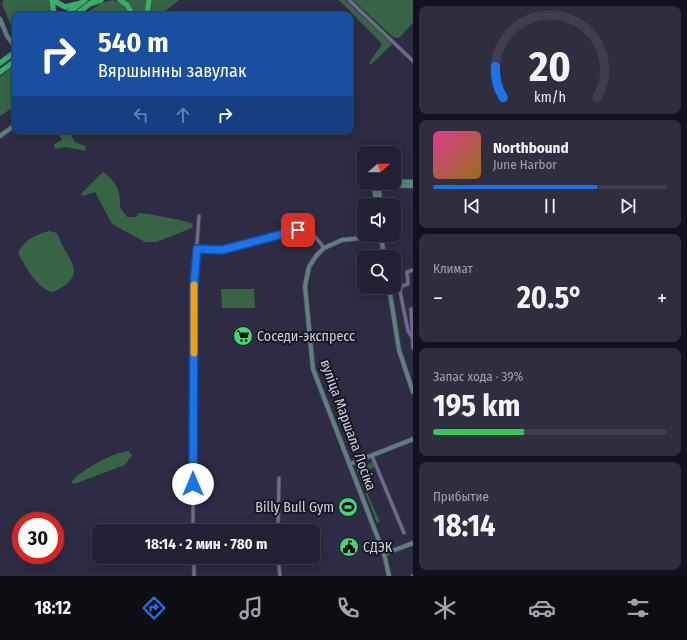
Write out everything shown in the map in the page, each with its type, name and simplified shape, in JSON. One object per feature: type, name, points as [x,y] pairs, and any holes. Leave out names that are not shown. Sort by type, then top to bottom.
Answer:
[{"type":"highway","points":[[53,0],[65,7],[83,1]]},
{"type":"highway","points":[[53,0],[54,12]]},
{"type":"highway","points":[[79,12],[95,0]]},
{"type":"highway","points":[[90,4],[102,0]]},
{"type":"highway","points":[[120,0],[130,8],[132,12]]},
{"type":"highway","points":[[147,12],[149,0]]},
{"type":"highway","points":[[69,12],[83,1]]},
{"type":"highway","points":[[0,63],[12,54]]},
{"type":"highway","points":[[0,72],[12,63]]},
{"type":"main road","points":[[0,18],[12,42]]},
{"type":"main road","points":[[0,136],[12,127]]},
{"type":"main road","points":[[401,181],[413,182]]},
{"type":"main road","points":[[401,186],[413,186]]},
{"type":"main road","name":"вуліца Маршала Лосіка","points":[[357,238],[342,240],[324,248],[313,260],[306,281],[312,361],[319,386],[384,554],[389,576]]},
{"type":"main road","points":[[390,294],[399,350],[413,392]]},
{"type":"main road","points":[[350,464],[413,439]]},
{"type":"main road","points":[[384,554],[413,543]]},
{"type":"street","points":[[349,0],[413,61]]},
{"type":"street","points":[[193,524],[194,292],[199,216]]},
{"type":"street","points":[[197,249],[222,250],[298,230],[306,230],[313,234],[324,248]]},
{"type":"street","points":[[401,288],[402,286],[408,284],[407,272],[413,270]]},
{"type":"street","points":[[401,294],[408,331],[412,337]]},
{"type":"street","points":[[411,309],[413,348]]},
{"type":"street","points":[[372,456],[404,533]]},
{"type":"street","points":[[278,524],[279,478]]},
{"type":"street","points":[[194,564],[194,576]]},
{"type":"street","points":[[279,564],[280,576]]},
{"type":"green space","points":[[3,0],[50,0],[52,12],[12,12],[12,28],[2,4]]},
{"type":"green space","points":[[113,0],[124,4],[130,12],[88,12],[101,3]]},
{"type":"green space","points":[[123,0],[147,0],[145,12],[134,12],[131,6]]},
{"type":"green space","points":[[151,0],[179,0],[165,12],[149,12]]},
{"type":"green space","points":[[339,0],[345,0],[392,44],[372,64],[369,63],[382,44],[353,14],[353,12],[351,12]]},
{"type":"green space","points":[[353,0],[413,0],[413,23],[399,38],[393,37]]},
{"type":"green space","points":[[12,67],[12,108],[0,116],[0,77]]},
{"type":"green space","points":[[58,134],[70,134],[75,142],[85,146],[86,151],[66,147],[55,149],[54,144],[62,140]]},
{"type":"green space","points":[[103,172],[108,175],[117,187],[120,196],[120,207],[127,217],[136,217],[139,213],[150,214],[193,224],[192,228],[156,242],[145,242],[112,224],[95,192],[83,196],[81,194]]},
{"type":"green space","points":[[49,231],[57,233],[73,266],[74,273],[65,285],[53,292],[42,287],[32,277],[18,253],[24,244],[31,238]]},
{"type":"green space","points":[[221,289],[254,289],[255,308],[222,308]]},
{"type":"green space","points":[[128,451],[132,455],[125,465],[74,484],[71,482],[82,472],[97,463],[121,452]]},
{"type":"green space","points":[[373,462],[375,467],[358,473],[380,522],[377,523],[357,471],[359,468]]},
{"type":"slow traffic","points":[[194,285],[194,353]]},
{"type":"place","name":"Соседи-экспресс","points":[[243,336]]},
{"type":"place","name":"Billy Bull Gym","points":[[348,507]]},
{"type":"place","name":"СДЭК","points":[[349,547]]},
{"type":"route","points":[[193,484],[194,285],[197,249],[222,250],[298,230]]}]
